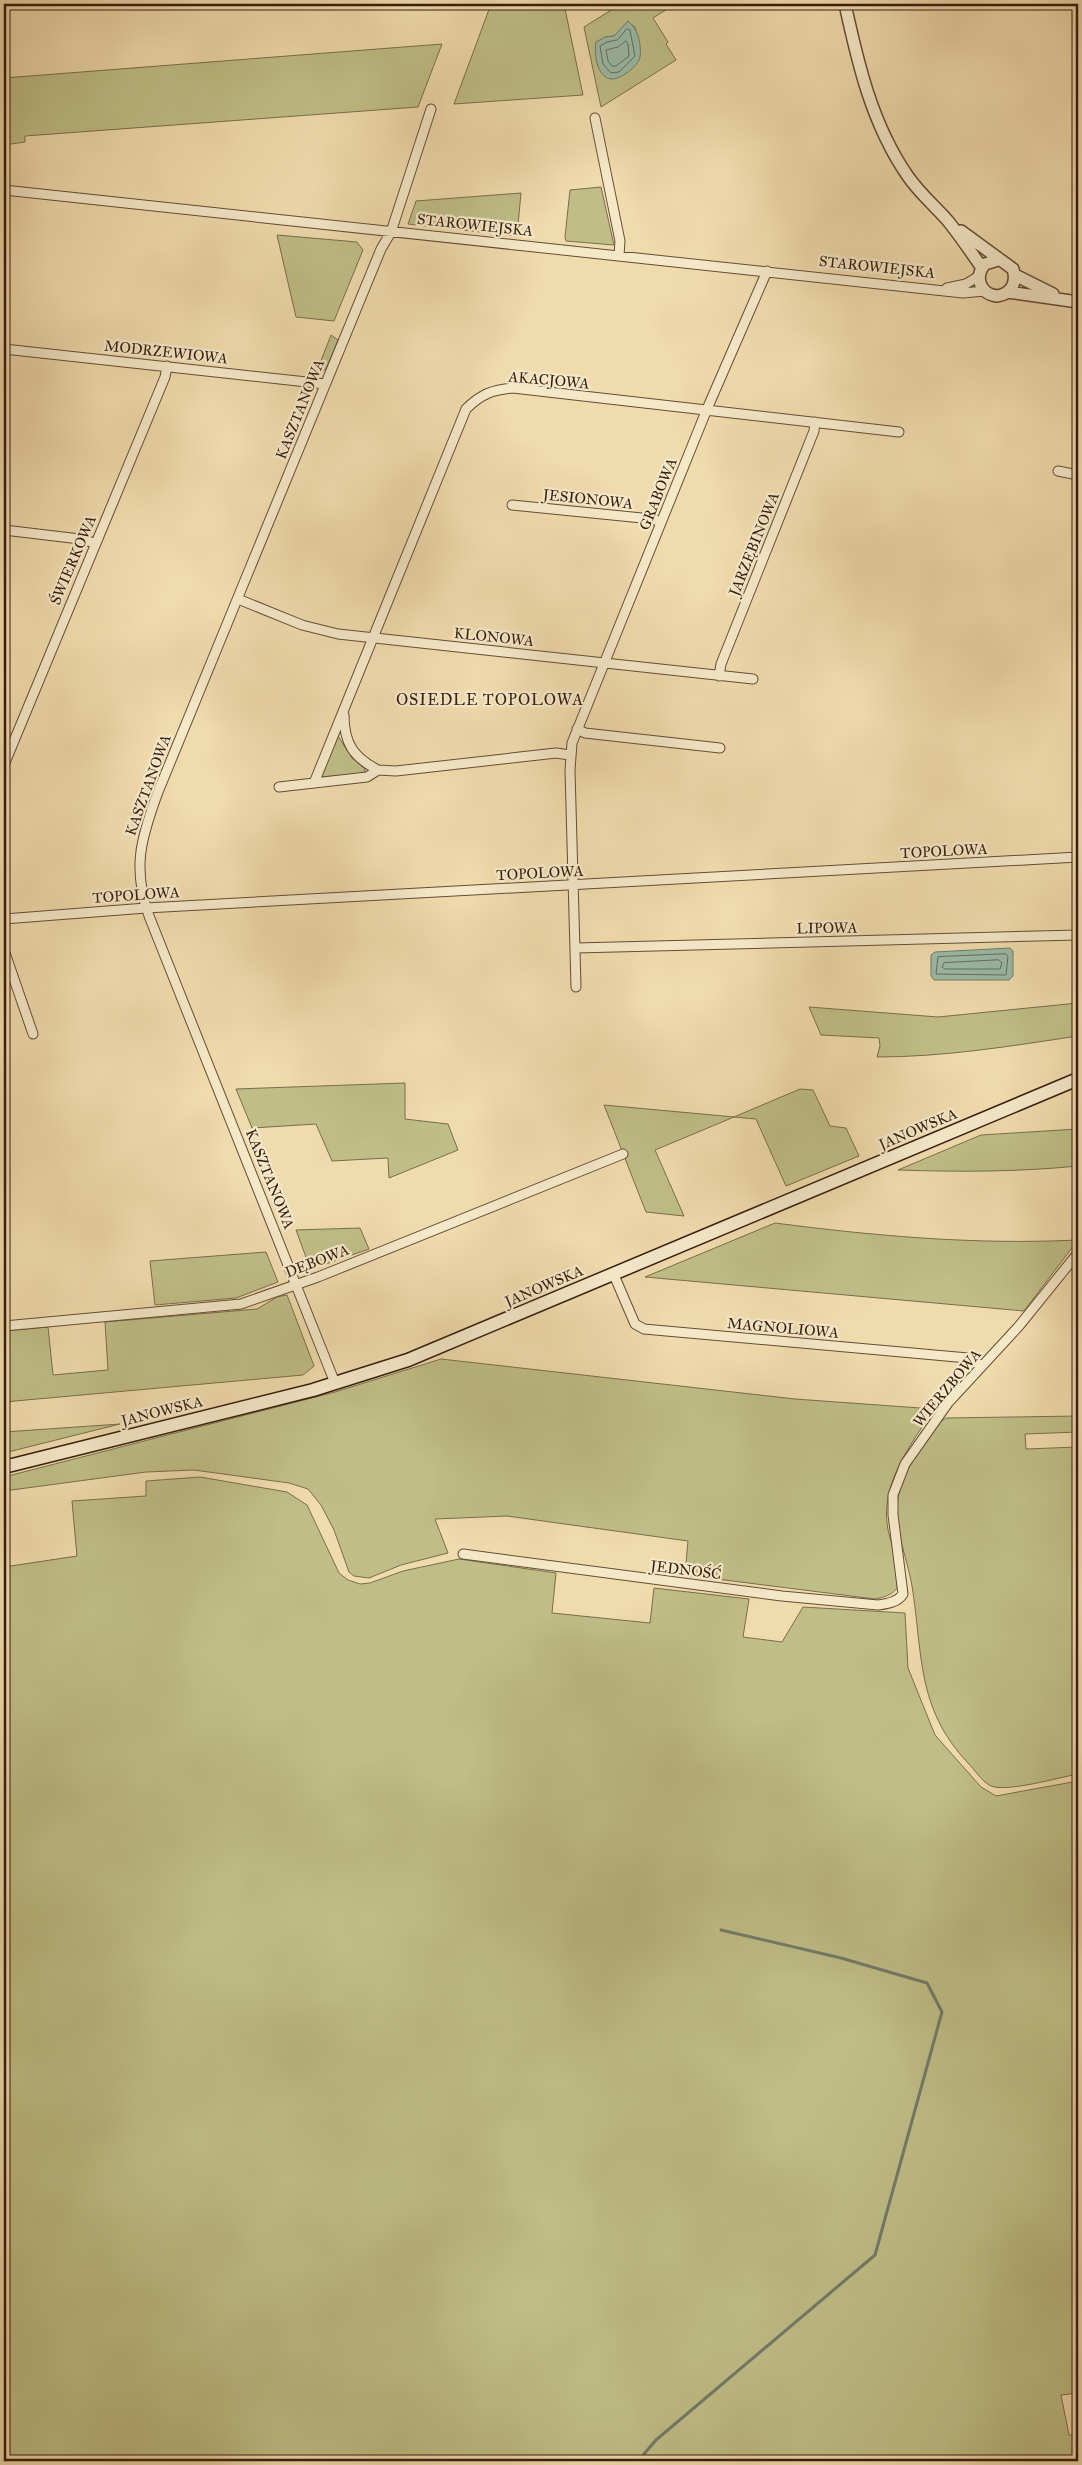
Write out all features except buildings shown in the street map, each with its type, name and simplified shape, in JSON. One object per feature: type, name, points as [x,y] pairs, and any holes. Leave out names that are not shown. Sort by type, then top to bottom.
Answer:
[{"type":"main road","name":"JANOWSKA","points":[[4,1467],[335,1383],[432,1351],[1078,1079]]},
{"type":"street","points":[[845,4],[859,68],[881,129],[907,175],[948,221],[980,272],[980,284],[984,291],[997,296],[1008,292],[1073,301]]},
{"type":"street","name":"KASZTANOWA","points":[[335,1383],[146,908],[139,869],[141,842],[145,826],[325,384],[381,249],[391,232],[431,109]]},
{"type":"street","points":[[595,118],[620,240],[619,255]]},
{"type":"street","name":"STAROWIEJSKA","points":[[4,190],[767,270],[963,293],[984,291]]},
{"type":"street","points":[[948,221],[998,260],[1009,265],[1015,275],[1031,284],[1073,301]]},
{"type":"street","points":[[980,272],[988,262],[998,260]]},
{"type":"street","name":"GRABOWA","points":[[576,987],[570,755],[577,728],[707,409],[767,270]]},
{"type":"street","name":"STAROWIEJSKA","points":[[942,290],[966,284],[980,272]]},
{"type":"street","points":[[1008,292],[1013,286],[1015,275]]},
{"type":"street","name":"MODRZEWIOWA","points":[[4,349],[325,384]]},
{"type":"street","name":"ŚWIERKOWA","points":[[4,765],[165,376],[167,366]]},
{"type":"street","name":"AKACJOWA","points":[[314,783],[466,408],[480,396],[495,390],[513,388],[899,432]]},
{"type":"street","name":"JARZĘBINOWA","points":[[719,676],[721,664],[814,432],[815,422]]},
{"type":"street","points":[[1058,470],[1078,475]]},
{"type":"street","name":"JESIONOWA","points":[[512,505],[652,519],[662,522]]},
{"type":"street","points":[[4,530],[80,539],[95,543]]},
{"type":"street","name":"KLONOWA","points":[[238,599],[302,625],[338,634],[753,679]]},
{"type":"street","name":"AKACJOWA","points":[[344,709],[344,732],[352,751],[364,763],[378,770]]},
{"type":"street","points":[[577,728],[586,732],[720,748]]},
{"type":"street","points":[[279,787],[366,777],[378,770],[396,771],[556,753],[570,755]]},
{"type":"street","name":"TOPOLOWA","points":[[4,920],[146,908],[1078,857]]},
{"type":"street","name":"LIPOWA","points":[[576,948],[1078,935]]},
{"type":"street","points":[[4,950],[33,1034]]},
{"type":"street","name":"DĘBOWA","points":[[4,1326],[241,1304],[318,1276],[623,1154]]},
{"type":"street","name":"WIERZBOWA","points":[[904,1594],[893,1515],[893,1496],[896,1483],[905,1464],[938,1415],[1019,1326],[1078,1253]]},
{"type":"street","name":"MAGNOLIOWA","points":[[614,1275],[635,1324],[644,1329],[968,1358],[982,1366]]},
{"type":"street","name":"JEDNOŚĆ","points":[[463,1554],[782,1596],[878,1605],[890,1603],[904,1594]]},
{"type":"shaded area","points":[[491,4],[564,4],[583,95],[454,104]]},
{"type":"shaded area","points":[[621,4],[670,4],[672,6],[653,18],[668,42],[666,44],[676,60],[601,107],[584,27]],"holes":[[[628,22],[635,27],[639,42],[605,37],[614,36]]]},
{"type":"shaded area","points":[[442,44],[418,107],[25,136],[25,142],[4,145],[4,78]]},
{"type":"shaded area","points":[[601,187],[614,245],[566,241],[570,190]]},
{"type":"shaded area","points":[[521,193],[517,236],[408,224],[416,201]]},
{"type":"shaded area","points":[[277,235],[357,242],[363,250],[334,321],[296,317]]},
{"type":"shaded area","points":[[331,335],[338,340],[326,369],[315,376]]},
{"type":"shaded area","points":[[338,736],[352,758],[365,769],[364,774],[320,777]]},
{"type":"shaded area","points":[[1078,1003],[1078,1036],[953,1053],[902,1057],[877,1057],[880,1046],[879,1038],[821,1035],[809,1007],[938,1017]]},
{"type":"shaded area","points":[[405,1083],[405,1119],[448,1124],[458,1150],[389,1178],[388,1158],[332,1161],[316,1124],[252,1128],[236,1089]]},
{"type":"shaded area","points":[[800,1089],[813,1090],[830,1126],[846,1128],[859,1156],[786,1186],[756,1119],[734,1117]]},
{"type":"shaded area","points":[[604,1105],[734,1117],[655,1150],[684,1216],[646,1212]]},
{"type":"shaded area","points":[[1078,1129],[1078,1166],[988,1171],[898,1170],[981,1135]]},
{"type":"shaded area","points":[[775,1223],[850,1232],[926,1238],[1002,1241],[1078,1240],[1024,1311],[645,1277]]},
{"type":"shaded area","points":[[360,1228],[369,1249],[320,1266],[307,1260],[296,1230]]},
{"type":"shaded area","points":[[266,1252],[278,1282],[236,1298],[155,1305],[150,1261]]},
{"type":"shaded area","points":[[287,1295],[314,1366],[303,1375],[4,1402],[4,1331],[48,1327],[53,1375],[108,1370],[105,1322],[257,1309],[277,1297]]},
{"type":"shaded area","points":[[441,1359],[795,1399],[934,1409],[900,1463],[889,1492],[887,1523],[898,1566],[899,1580],[897,1588],[887,1596],[875,1599],[685,1575],[688,1541],[507,1516],[435,1519],[448,1553],[401,1565],[369,1578],[354,1576],[349,1572],[334,1530],[321,1505],[308,1489],[289,1483],[194,1470],[146,1472],[4,1491],[4,1477],[335,1392]]},
{"type":"shaded area","points":[[1078,1416],[1078,1432],[1025,1434],[1026,1449],[1078,1447],[1078,1774],[1032,1784],[1006,1788],[996,1787],[989,1785],[983,1780],[951,1742],[939,1722],[930,1701],[921,1657],[912,1586],[899,1534],[897,1504],[899,1492],[907,1471],[918,1452],[938,1424],[946,1418]]},
{"type":"shaded area","points":[[120,1424],[4,1453],[4,1432]]},
{"type":"shaded area","points":[[200,1477],[287,1492],[307,1505],[339,1573],[348,1580],[360,1584],[370,1583],[403,1571],[459,1559],[556,1573],[552,1613],[650,1623],[654,1588],[749,1599],[743,1637],[782,1642],[803,1607],[905,1613],[908,1668],[935,1735],[981,1787],[996,1796],[1078,1781],[1078,2393],[1061,2395],[1069,2435],[1078,2435],[1078,2461],[4,2461],[4,1567],[77,1556],[72,1501],[146,1496],[146,1481]]},
{"type":"water","points":[[628,21],[638,35],[640,45],[639,61],[628,72],[615,79],[611,79],[602,74],[599,69],[595,52],[596,42],[605,37],[614,36]]},
{"type":"water","points":[[1010,948],[1013,951],[1013,976],[1009,980],[934,980],[931,976],[931,955],[935,952]]},
{"type":"waterway","points":[[643,2461],[644,2454],[656,2440],[875,2255],[942,2012],[927,1983],[841,1958],[721,1930]]},
{"type":"district","name":"OSIEDLE TOPOLOWA","points":[[490,699]]}]
